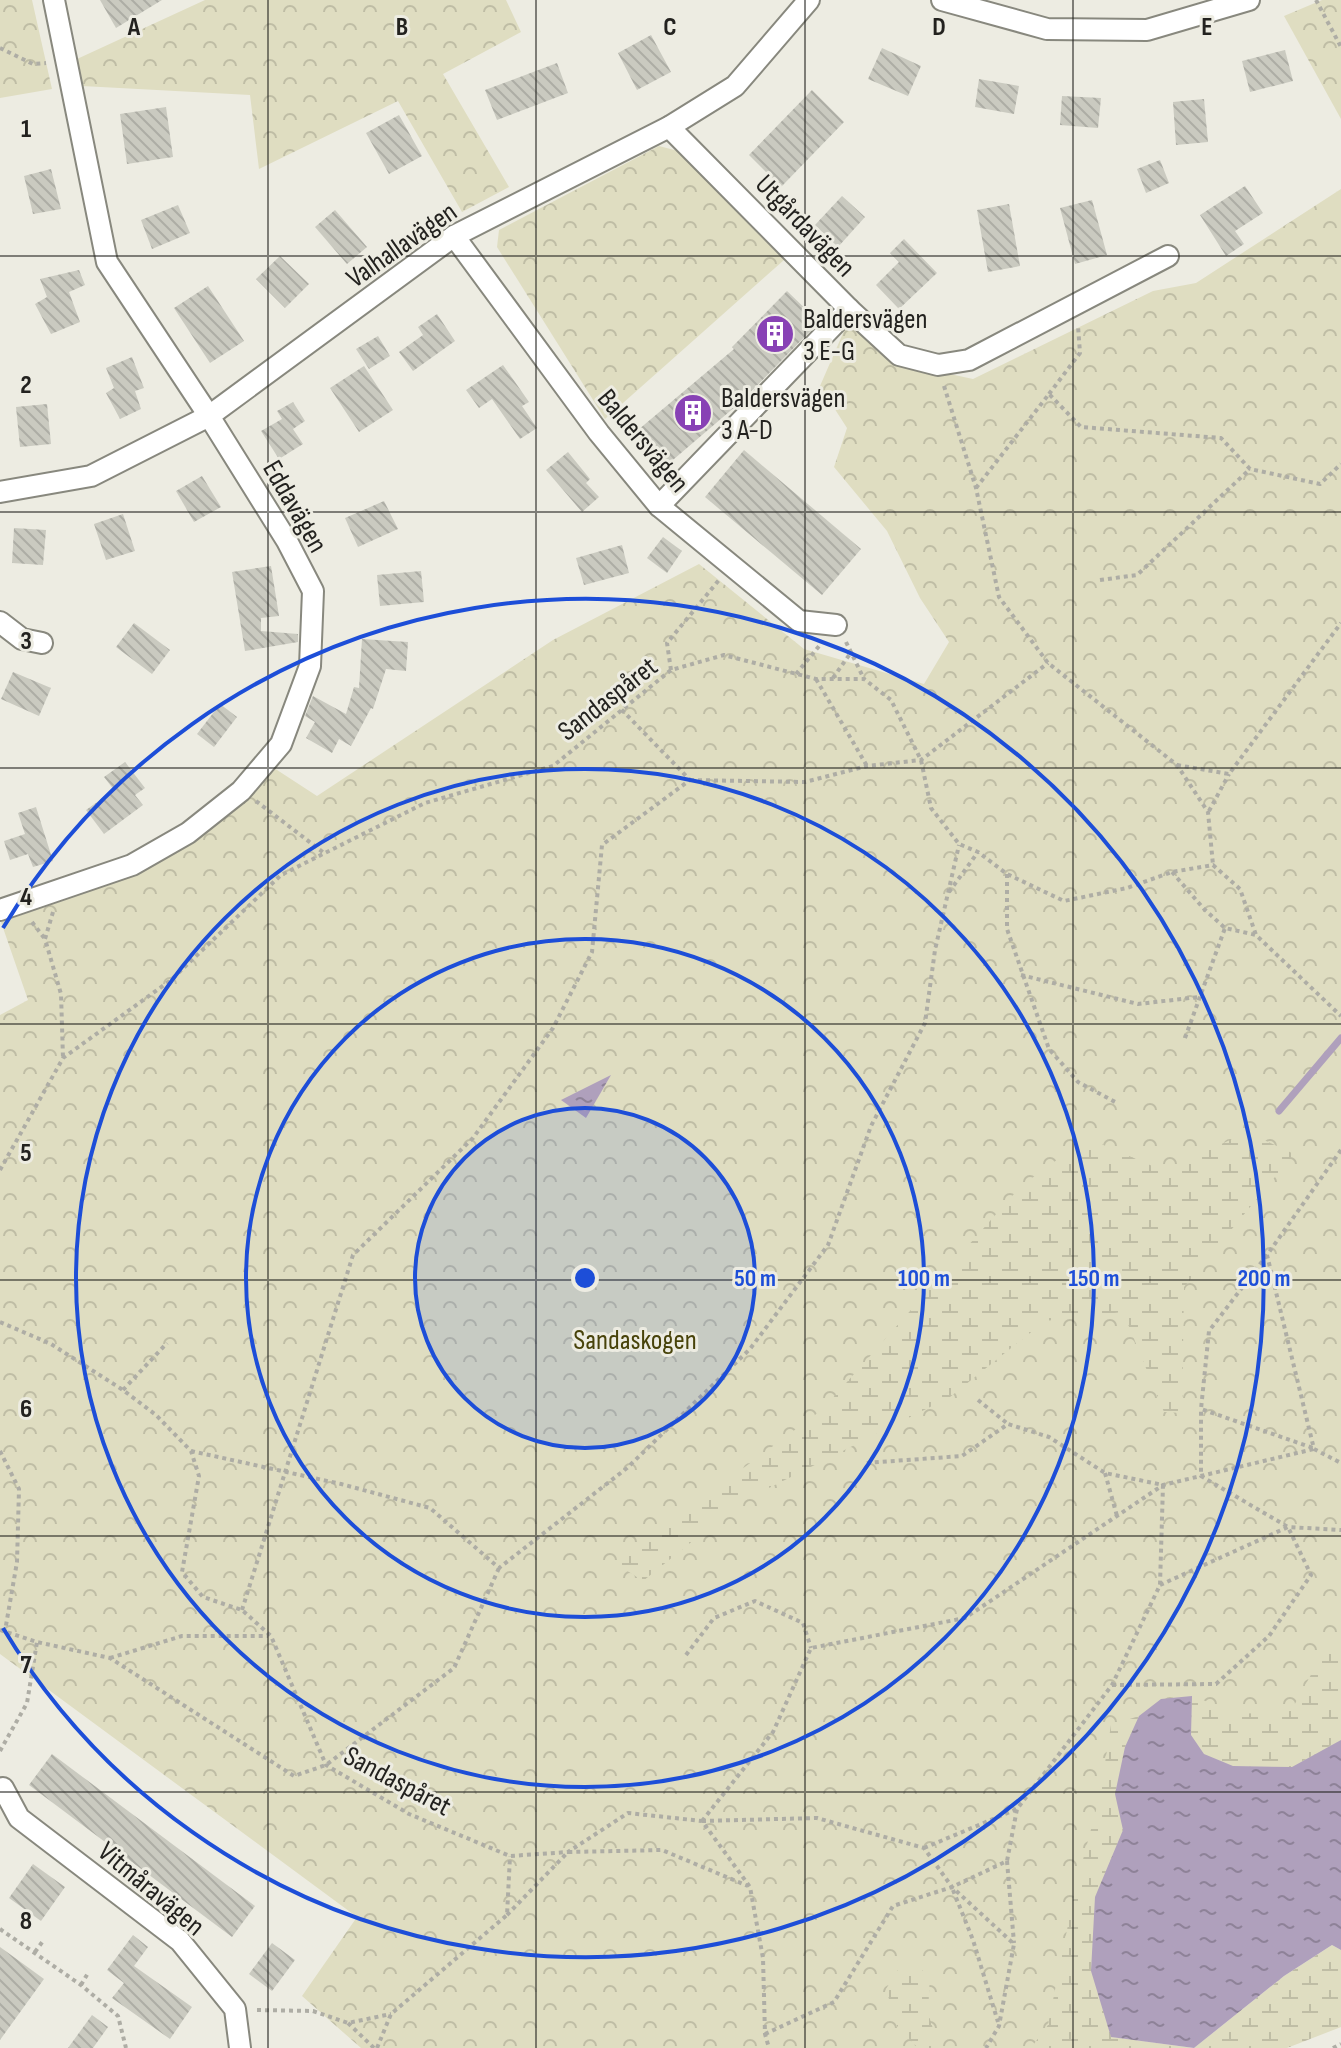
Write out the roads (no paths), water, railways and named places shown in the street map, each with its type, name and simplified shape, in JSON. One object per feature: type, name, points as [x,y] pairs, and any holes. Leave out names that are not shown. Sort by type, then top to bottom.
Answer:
[{"type":"street","name":"Eddavägen","points":[[0,910],[132,865],[188,833],[241,791],[281,744],[310,666],[313,591],[287,541],[209,416],[107,262],[54,0]]},
{"type":"street","name":"Valhallavägen","points":[[0,492],[91,476],[209,416],[454,236],[669,127],[735,86],[809,0]]},
{"type":"street","points":[[942,0],[1047,29],[1147,30],[1249,0]]},
{"type":"street","name":"Utgårdavägen","points":[[669,127],[849,309],[899,355],[938,365],[969,360],[1168,256]]},
{"type":"street","name":"Baldersvägen","points":[[454,236],[599,433],[659,506],[799,621],[836,625]]},
{"type":"street","points":[[659,506],[849,309]]},
{"type":"street","points":[[0,622],[22,639],[42,643]]},
{"type":"street","name":"Vitmåravägen","points":[[3,1788],[19,1818],[180,1941],[235,2009],[240,2048]]},
{"type":"water","points":[[611,1075],[586,1118],[561,1100]]},
{"type":"water","points":[[1192,1696],[1191,1735],[1204,1754],[1233,1766],[1292,1767],[1341,1740],[1341,1950],[1332,1945],[1284,1976],[1194,2048],[1111,2037],[1091,1971],[1095,1897],[1123,1830],[1115,1794],[1125,1747],[1139,1716],[1161,1699]]},
{"type":"waterway","points":[[1279,1111],[1341,1038]]},
{"type":"place","name":"Baldersvägen 3 E-G","points":[[775,334]]},
{"type":"place","name":"Baldersvägen 3 A-D","points":[[693,413]]},
{"type":"park label","name":"Sandaskogen","points":[[635,1339]]}]
